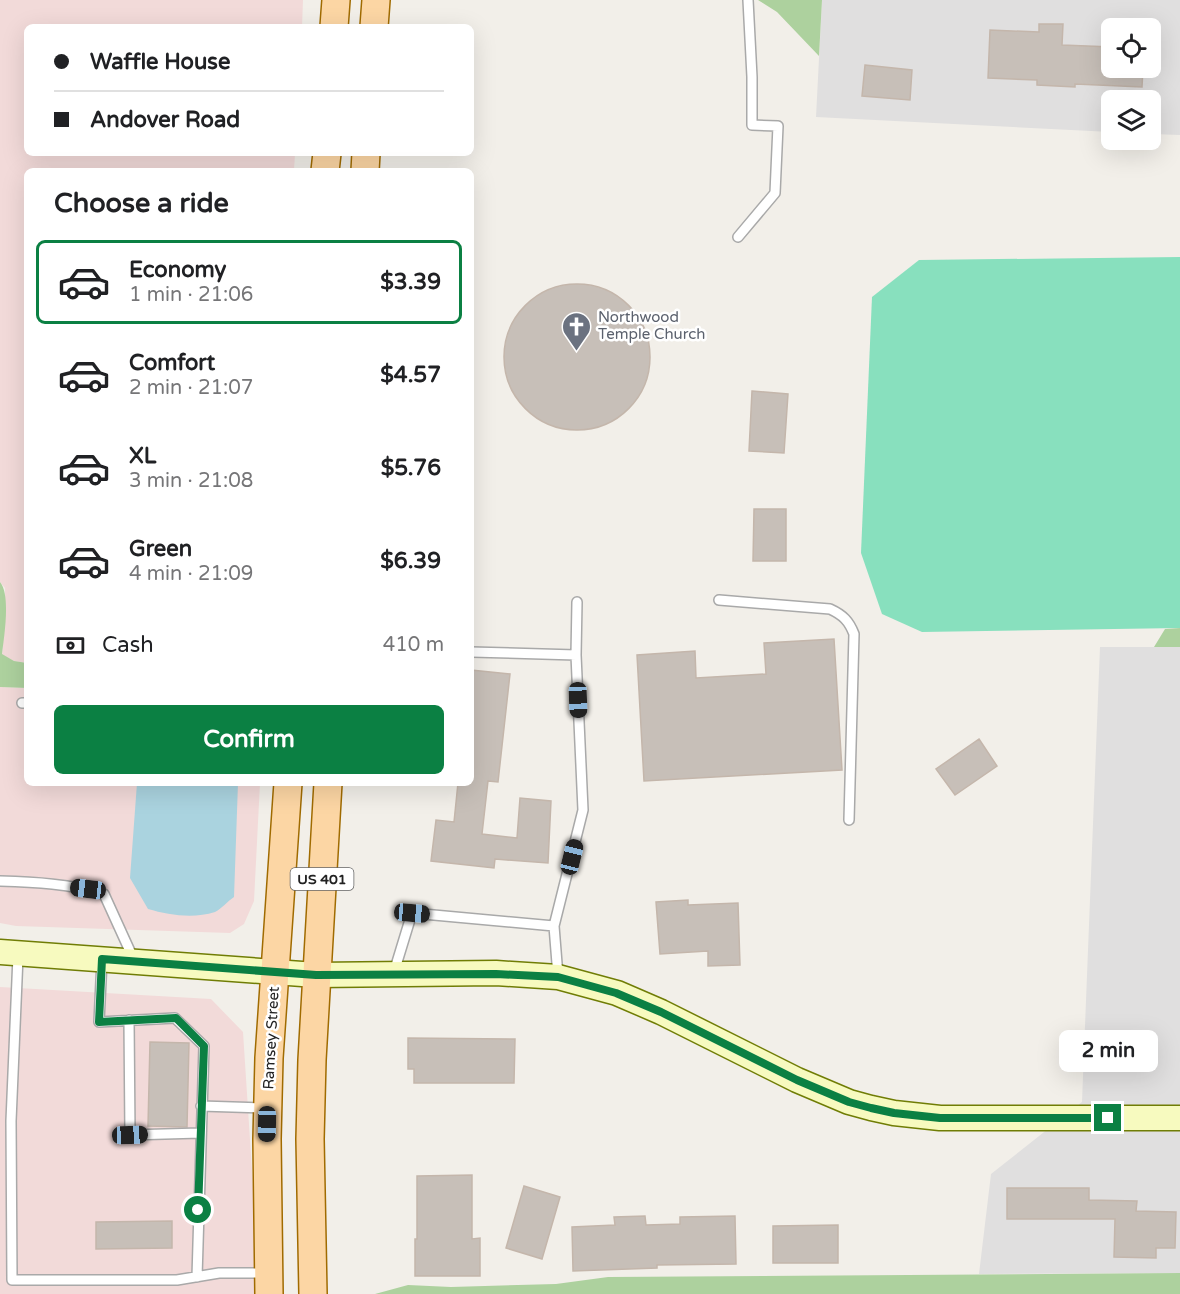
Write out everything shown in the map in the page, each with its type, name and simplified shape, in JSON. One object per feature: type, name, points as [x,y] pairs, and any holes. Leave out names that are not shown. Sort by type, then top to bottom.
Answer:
[{"type":"main road","points":[[334,24],[336,0]]},
{"type":"main road","points":[[374,24],[376,0]]},
{"type":"main road","name":"Ramsey Street","points":[[269,1284],[267,1108],[270,1020],[288,786]]},
{"type":"main road","name":"US 401","points":[[313,1294],[310,1139],[316,975],[328,786]]},
{"type":"street","points":[[9,953],[316,975],[505,974],[558,977],[616,993],[661,1012],[797,1080],[833,1096],[871,1108],[940,1118],[1180,1118]]},
{"type":"lane","points":[[738,237],[775,193],[778,126],[752,125],[748,0]]},
{"type":"lane","points":[[719,600],[830,609],[843,616],[850,625],[854,634],[849,820]]},
{"type":"lane","points":[[558,977],[554,926],[583,810],[576,655],[577,602]]},
{"type":"lane","points":[[474,651],[576,655]]},
{"type":"lane","points":[[0,881],[31,882],[88,889],[104,894],[135,962]]},
{"type":"lane","points":[[393,974],[412,913],[554,926]]},
{"type":"lane","points":[[9,953],[12,1280],[177,1280],[219,1273],[269,1284]]},
{"type":"lane","points":[[102,959],[99,1022],[176,1018],[204,1046],[196,1277]]},
{"type":"lane","points":[[129,1020],[130,1135],[200,1132]]},
{"type":"lane","points":[[201,1107],[267,1108]]},
{"type":"shaded area","points":[[0,0],[303,0],[302,24],[24,24],[24,156],[295,156],[294,168],[24,168],[24,663],[2,655],[5,588],[0,582]]},
{"type":"shaded area","points":[[822,0],[1180,0],[1180,135],[1161,134],[1161,90],[1101,90],[1101,131],[816,117]]},
{"type":"shaded area","points":[[1100,647],[1180,647],[1180,1273],[979,1274],[991,1174],[1082,1102]]},
{"type":"shaded area","points":[[0,687],[24,688],[24,786],[260,786],[254,901],[244,924],[230,933],[16,926],[0,923]]},
{"type":"shaded area","points":[[0,987],[211,999],[243,1032],[260,1294],[0,1294]]},
{"type":"green space","points":[[758,0],[822,0],[819,56],[777,12]]},
{"type":"green space","points":[[1180,257],[1180,628],[922,632],[882,614],[861,553],[872,297],[919,260]]},
{"type":"green space","points":[[0,582],[6,606],[2,654],[14,661],[24,663],[24,688],[0,687]]},
{"type":"green space","points":[[1180,628],[1180,647],[1154,647],[1165,629]]},
{"type":"green space","points":[[1180,1273],[1180,1294],[375,1294],[408,1285],[451,1287],[556,1284],[608,1277]]},
{"type":"water","points":[[137,786],[238,786],[234,897],[215,912],[190,916],[173,914],[148,909],[130,878]]},
{"type":"building","points":[[1039,24],[1063,24],[1062,45],[1101,47],[1101,78],[1142,78],[1142,87],[1037,85],[1037,80],[988,78],[990,30],[1039,32]]},
{"type":"building","points":[[865,65],[912,70],[910,100],[862,96]]},
{"type":"building","name":"Northwood Temple Church","points":[[577,284],[605,290],[628,306],[644,329],[650,357],[644,385],[628,408],[605,424],[577,430],[549,424],[526,408],[510,385],[504,357],[510,329],[526,306],[549,290]]},
{"type":"building","points":[[752,391],[788,394],[784,453],[749,451]]},
{"type":"building","points":[[754,509],[786,509],[786,561],[753,561]]},
{"type":"building","points":[[834,639],[842,770],[644,781],[637,655],[695,651],[696,678],[766,674],[764,643]]},
{"type":"building","points":[[474,670],[510,674],[498,782],[488,781],[482,834],[517,838],[520,798],[551,801],[548,863],[495,859],[494,868],[431,861],[436,820],[454,822],[458,786],[474,786]]},
{"type":"building","points":[[979,739],[997,766],[955,795],[936,769]]},
{"type":"building","points":[[688,900],[688,905],[738,903],[740,965],[708,966],[708,951],[660,954],[656,902]]},
{"type":"building","points":[[408,1038],[515,1039],[514,1083],[414,1083],[414,1069],[408,1069]]},
{"type":"building","points":[[150,1042],[189,1043],[187,1127],[148,1126]]},
{"type":"building","points":[[472,1175],[472,1239],[480,1238],[480,1276],[415,1276],[417,1176]]},
{"type":"building","points":[[524,1186],[560,1197],[542,1259],[506,1248]]},
{"type":"building","points":[[1007,1188],[1089,1188],[1089,1200],[1137,1201],[1136,1211],[1176,1212],[1175,1248],[1156,1248],[1156,1258],[1114,1257],[1115,1219],[1007,1219]]},
{"type":"building","points":[[645,1216],[646,1225],[680,1224],[680,1217],[735,1216],[736,1264],[657,1265],[657,1268],[573,1271],[572,1227],[615,1225],[614,1217]]},
{"type":"building","points":[[172,1221],[172,1248],[96,1249],[96,1222]]},
{"type":"building","points":[[838,1225],[838,1263],[773,1263],[773,1226]]},
{"type":"place","name":"Northwood Temple Church","points":[[577,352]]},
{"type":"route","points":[[198,1210],[204,1046],[176,1018],[99,1022],[102,959],[316,975],[523,974],[558,977],[616,993],[661,1012],[797,1080],[849,1102],[871,1108],[940,1118],[1108,1118]]}]
